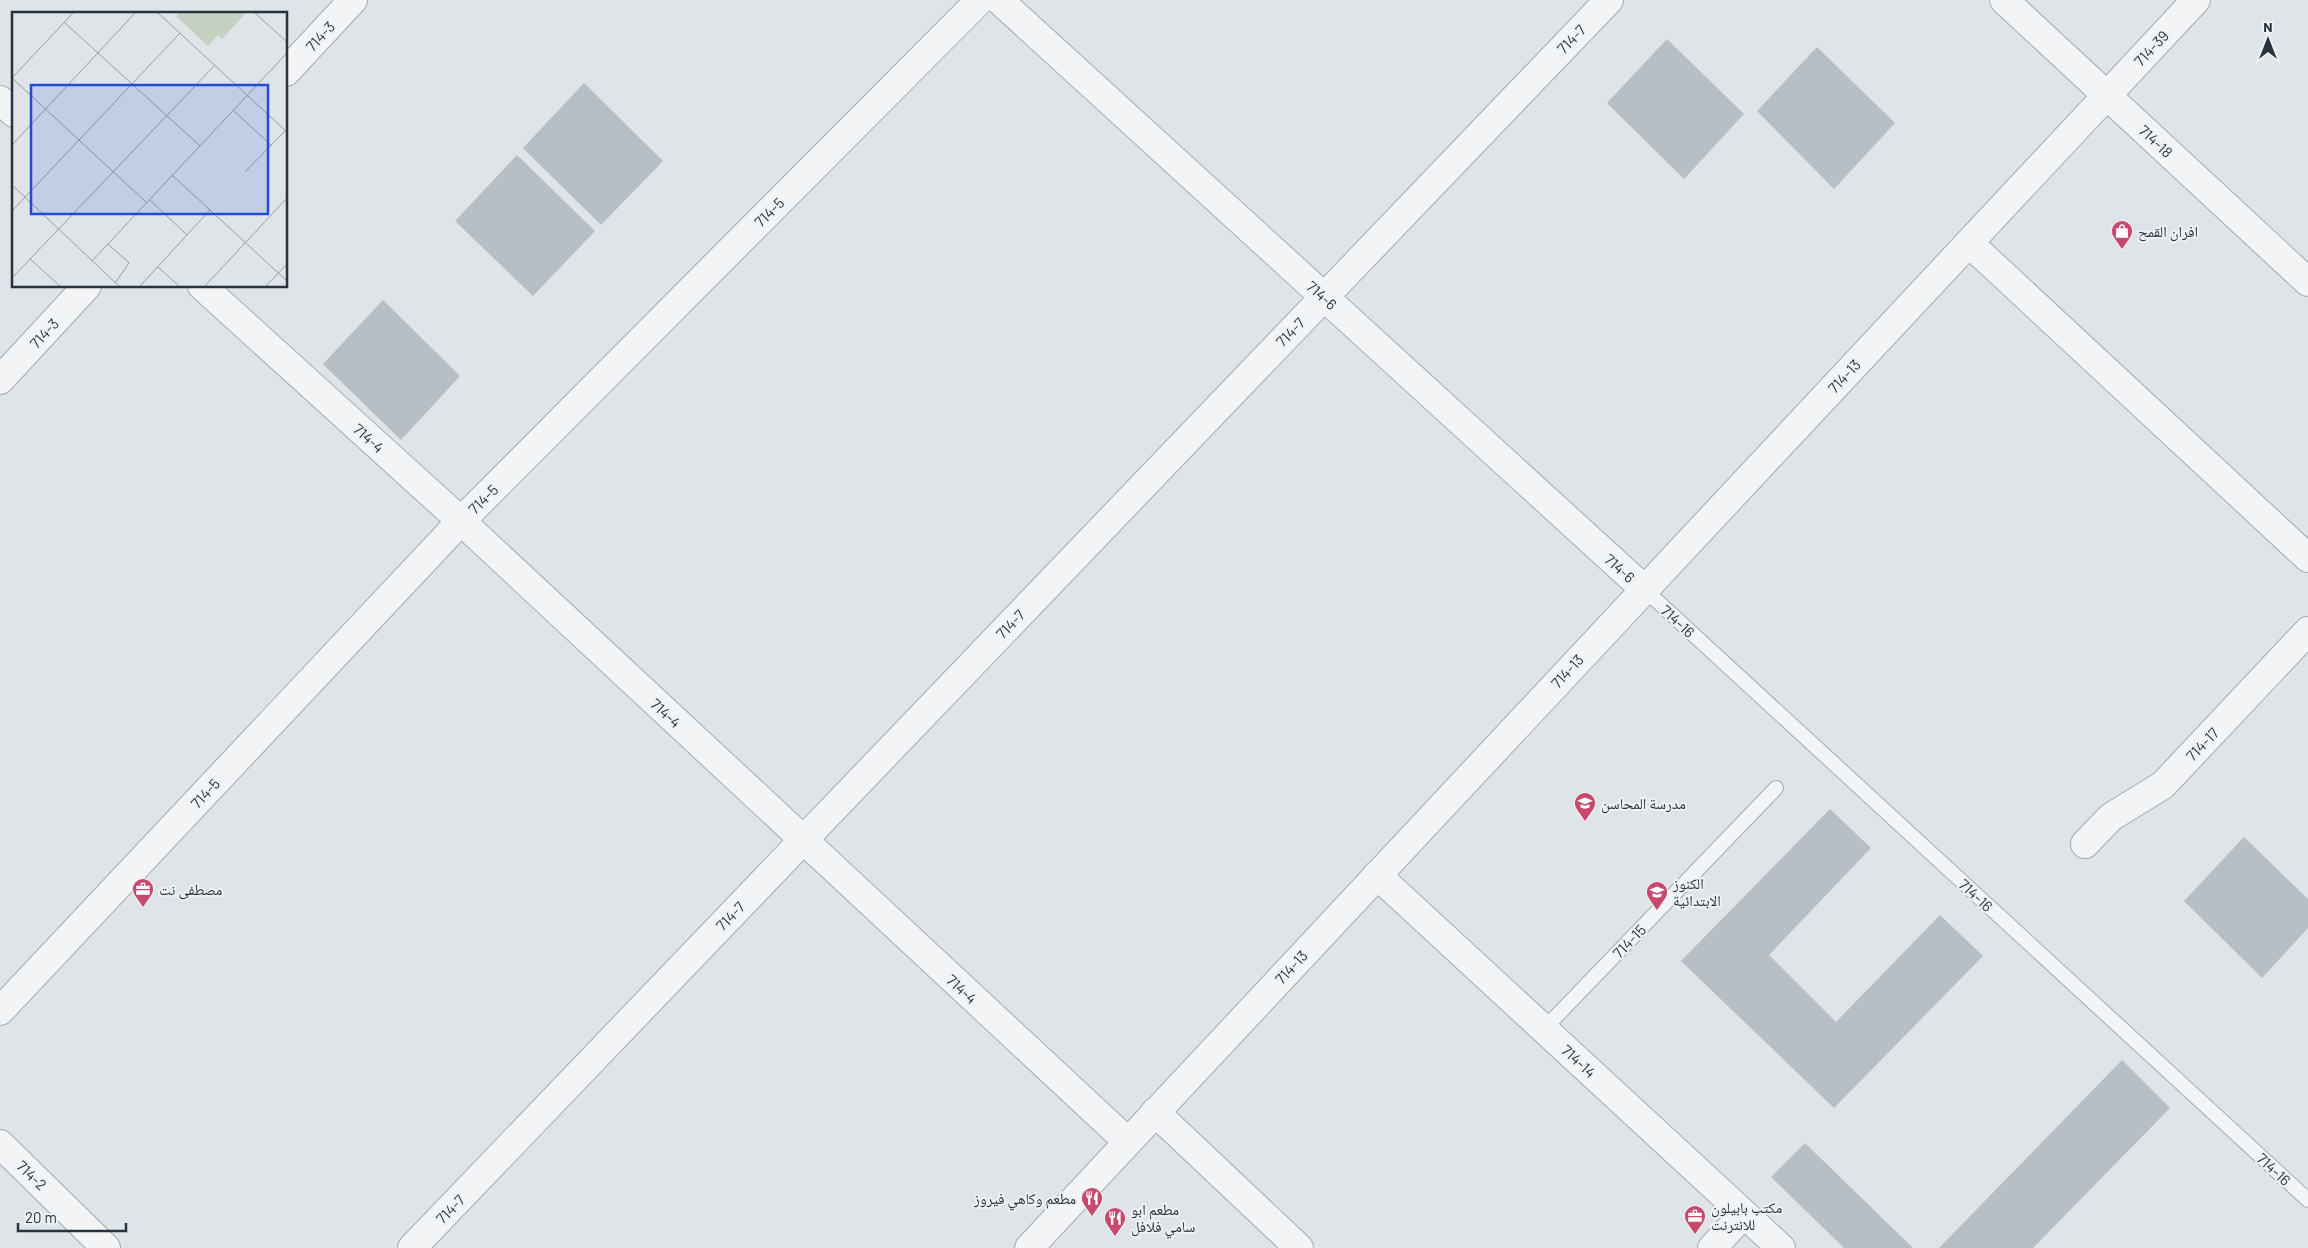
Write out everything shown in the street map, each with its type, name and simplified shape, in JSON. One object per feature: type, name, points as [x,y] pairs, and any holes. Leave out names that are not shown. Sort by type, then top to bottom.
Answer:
[{"type":"street","name":"714-3","points":[[288,70],[353,0]]},
{"type":"street","name":"714-5","points":[[0,1011],[461,521],[980,0]]},
{"type":"street","name":"714-6","points":[[999,0],[1644,590]]},
{"type":"street","name":"714-7","points":[[412,1248],[1609,0]]},
{"type":"street","name":"714-18","points":[[2004,0],[2308,282]]},
{"type":"street","name":"714-39","points":[[2106,95],[2196,0]]},
{"type":"street","name":"714-13","points":[[1029,1248],[2106,95]]},
{"type":"street","points":[[0,100],[12,111]]},
{"type":"street","points":[[1969,243],[2308,558]]},
{"type":"street","name":"714-3","points":[[0,380],[85,288]]},
{"type":"street","name":"714-4","points":[[204,288],[461,521],[802,841],[1128,1142]]},
{"type":"street","name":"714-17","points":[[2085,844],[2111,818],[2163,785],[2308,631]]},
{"type":"street","name":"714-14","points":[[1377,875],[1781,1248]]},
{"type":"street","points":[[1155,1112],[1299,1248]]},
{"type":"street","name":"714-2","points":[[0,1144],[106,1248]]},
{"type":"street","points":[[1712,1248],[1744,1214]]},
{"type":"lane","name":"714-16","points":[[1644,590],[2308,1200]]},
{"type":"lane","name":"714-15","points":[[1544,1029],[1776,788]]},
{"type":"building","points":[[1667,39],[1744,114],[1684,179],[1607,103]]},
{"type":"building","points":[[1817,47],[1895,123],[1834,189],[1757,111]]},
{"type":"building","points":[[584,83],[663,161],[601,225],[523,148]]},
{"type":"building","points":[[517,155],[595,231],[533,296],[455,221]]},
{"type":"building","points":[[383,300],[460,376],[401,440],[323,364]]},
{"type":"building","points":[[1830,809],[1871,848],[1769,955],[1836,1022],[1940,915],[1983,956],[1834,1108],[1681,961]]},
{"type":"building","points":[[2244,837],[2308,899],[2308,928],[2262,978],[2184,901]]},
{"type":"building","points":[[2122,1060],[2170,1108],[2033,1248],[1939,1248]]},
{"type":"building","points":[[1805,1143],[1913,1248],[1844,1248],[1771,1177]]},
{"type":"place","name":"افران القمح","points":[[2122,250]]},
{"type":"place","name":"مدرسة المحاسن","points":[[1585,822]]},
{"type":"place","name":"مصطفى نت","points":[[143,908]]},
{"type":"place","name":"الكنوز الابتدائية","points":[[1657,911]]},
{"type":"place","name":"مطعم وكاهي فيروز","points":[[1092,1217]]},
{"type":"place","name":"مكتب بابيلون للانترنت","points":[[1695,1235]]},
{"type":"place","name":"مطعم ابو سامي فلافل","points":[[1115,1237]]}]
